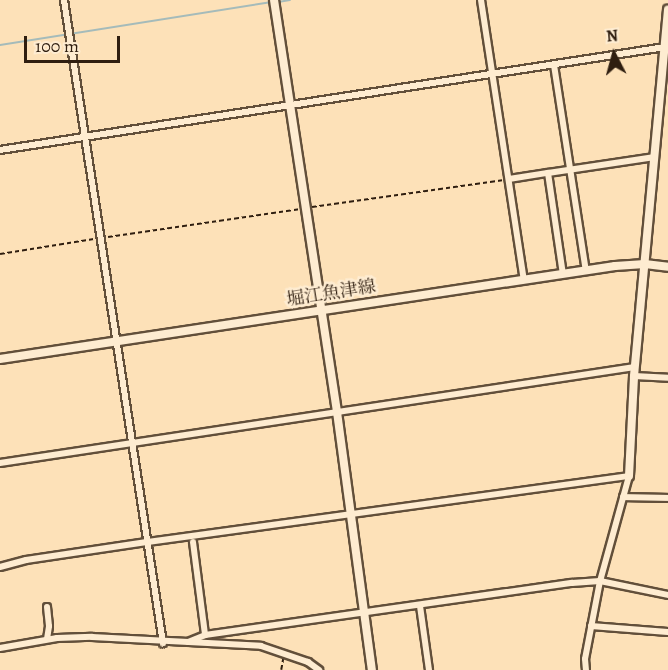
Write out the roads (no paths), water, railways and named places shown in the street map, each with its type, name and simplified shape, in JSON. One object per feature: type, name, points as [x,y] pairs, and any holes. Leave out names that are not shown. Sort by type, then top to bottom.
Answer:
[{"type":"main road","name":"堀江魚津線","points":[[0,359],[563,274],[645,264],[668,267]]},
{"type":"street","points":[[64,0],[163,643]]},
{"type":"street","points":[[274,0],[337,412],[372,670]]},
{"type":"street","points":[[481,0],[524,280]]},
{"type":"street","points":[[586,670],[585,659],[600,581],[629,476],[634,376],[668,10]]},
{"type":"street","points":[[0,150],[290,104],[493,76],[665,47]]},
{"type":"street","points":[[554,65],[586,271]]},
{"type":"street","points":[[509,179],[655,157]]},
{"type":"street","points":[[548,173],[563,274]]},
{"type":"street","points":[[0,463],[635,367]]},
{"type":"street","points":[[634,376],[668,378]]},
{"type":"street","points":[[0,567],[26,560],[147,542],[629,476]]},
{"type":"street","points":[[623,497],[668,498]]},
{"type":"street","points":[[193,542],[206,635]]},
{"type":"street","points":[[188,642],[206,635],[600,581],[668,595]]},
{"type":"street","points":[[420,606],[429,670]]},
{"type":"street","points":[[47,607],[49,626],[47,639]]},
{"type":"street","points":[[591,626],[668,632]]},
{"type":"street","points":[[0,648],[47,639],[92,636],[163,643],[261,646],[285,652],[319,670]]},
{"type":"waterway","points":[[278,2],[290,0]]},
{"type":"waterway","points":[[0,45],[272,2]]}]
